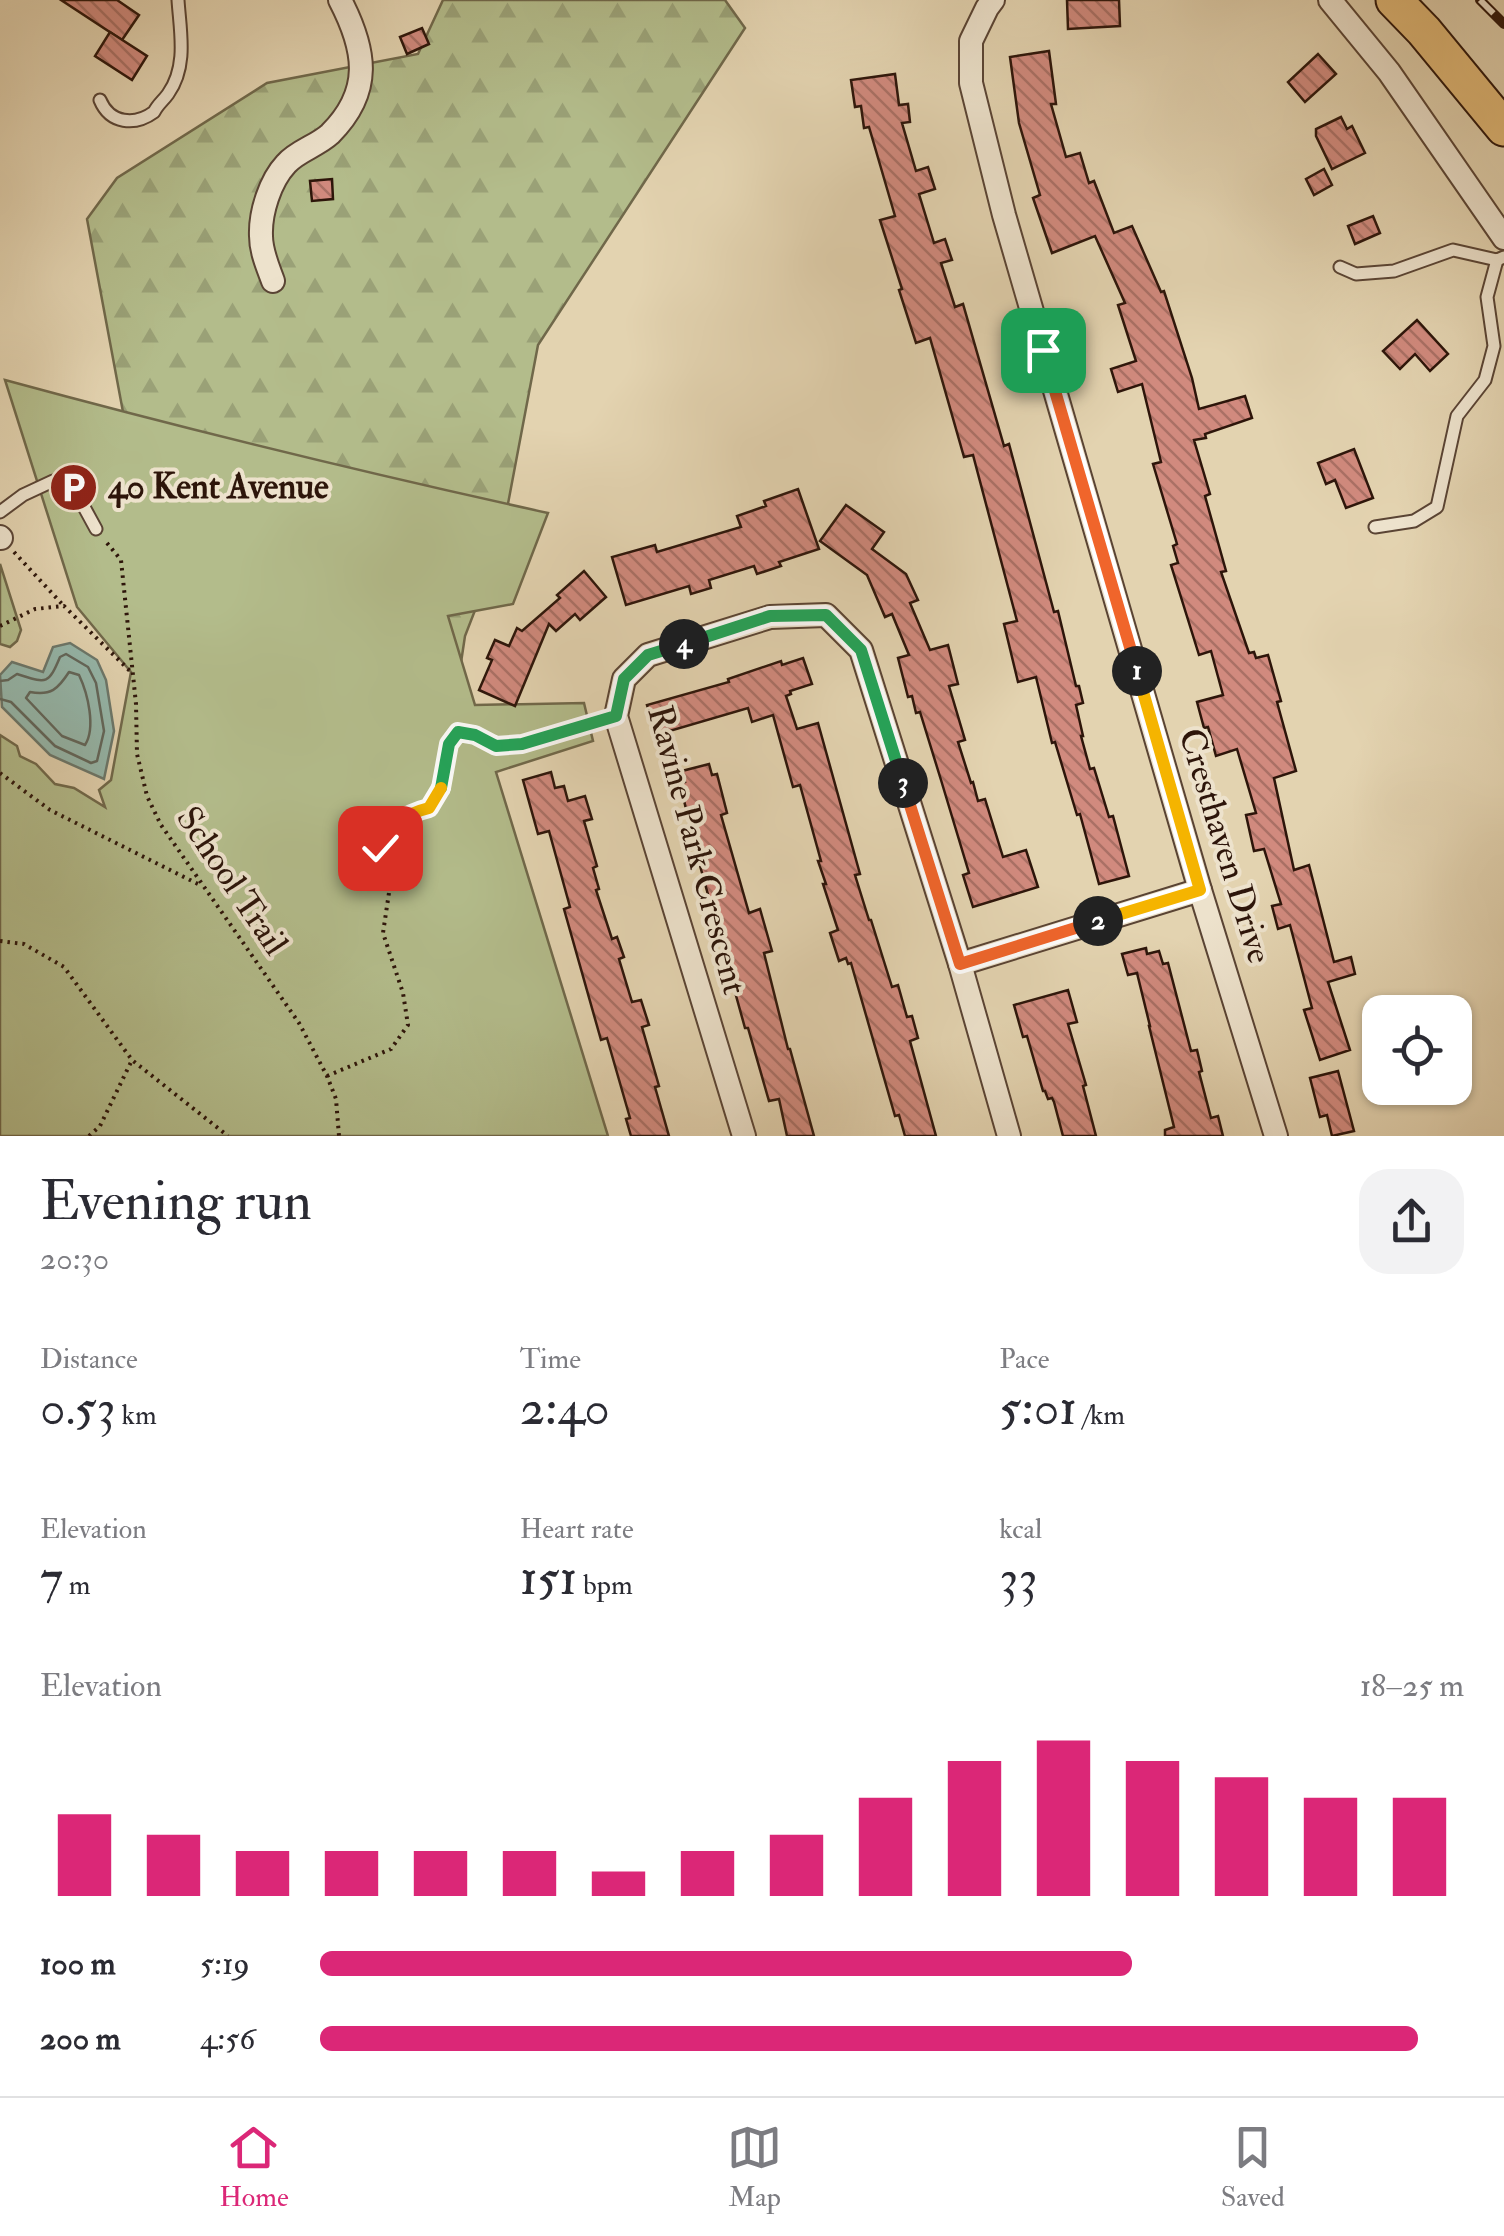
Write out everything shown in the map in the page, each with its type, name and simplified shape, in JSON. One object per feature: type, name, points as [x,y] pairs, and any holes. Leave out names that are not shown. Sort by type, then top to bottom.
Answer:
[{"type":"main road","points":[[1394,0],[1504,128]]},
{"type":"street","points":[[273,281],[260,235],[276,176],[289,160],[330,134],[354,104],[362,79],[362,53],[340,0]]},
{"type":"street","name":"Cresthaven Drive","points":[[993,0],[971,41],[971,83],[1004,216],[1200,890],[1276,1136]]},
{"type":"street","points":[[1330,0],[1390,72],[1502,252]]},
{"type":"street","name":"Ravine Park Crescent","points":[[744,1136],[616,716],[624,679],[648,655],[770,616],[826,615],[861,650],[960,964],[1009,1136]]},
{"type":"street","points":[[960,964],[1200,890]]},
{"type":"lane","points":[[100,100],[109,114],[134,122],[154,112],[169,93],[181,66],[178,0]]},
{"type":"lane","points":[[1340,268],[1356,274],[1394,271],[1453,250],[1502,252],[1487,297],[1494,346],[1485,380],[1457,416],[1437,506],[1414,521],[1374,526]]},
{"type":"lane","points":[[0,512],[53,481],[84,507],[96,529]]},
{"type":"path","name":"School Trail","points":[[96,529],[120,560],[134,675],[136,754],[147,796],[161,826],[299,1023],[328,1076],[336,1099],[339,1136]]},
{"type":"path","points":[[0,537],[134,675]]},
{"type":"path","points":[[0,626],[35,610],[64,606]]},
{"type":"path","points":[[328,1076],[390,1049],[408,1025],[403,993],[382,933],[395,875],[380,848],[410,812],[429,808],[441,790],[449,744],[458,732],[475,735],[496,746],[522,744],[616,716]]},
{"type":"path","points":[[0,773],[50,810],[204,887]]},
{"type":"path","points":[[0,941],[24,944],[64,966],[132,1060],[228,1136]]},
{"type":"path","points":[[90,1136],[100,1126],[132,1060]]},
{"type":"green space","points":[[443,0],[725,0],[745,28],[538,345],[500,546],[465,636],[441,795],[0,1136],[33,989],[160,680],[123,412],[87,219],[117,178],[267,83],[418,54]]},
{"type":"green space","points":[[5,380],[276,450],[548,513],[513,604],[448,616],[475,705],[584,703],[593,741],[496,772],[608,1136],[0,1136],[0,735],[17,746],[20,756],[36,764],[55,784],[74,788],[105,807],[99,790],[111,780],[131,672],[77,607]]},
{"type":"green space","points":[[0,564],[21,630],[10,647],[0,644]]},
{"type":"water","points":[[70,643],[97,660],[106,680],[114,731],[104,779],[50,755],[2,707],[0,675],[12,662],[43,672],[53,647]]},
{"type":"building","points":[[61,0],[117,0],[139,15],[122,40]]},
{"type":"building","points":[[1067,0],[1119,0],[1120,26],[1068,29]]},
{"type":"building","points":[[422,28],[429,44],[407,54],[400,37]]},
{"type":"building","points":[[110,32],[147,56],[132,80],[95,56]]},
{"type":"building","points":[[1049,51],[1056,104],[1051,104],[1066,157],[1080,153],[1089,183],[1094,181],[1114,233],[1132,226],[1161,292],[1164,291],[1199,409],[1245,396],[1252,418],[1194,440],[1226,571],[1221,572],[1249,653],[1254,652],[1256,658],[1268,655],[1281,701],[1277,702],[1296,771],[1274,778],[1294,870],[1309,865],[1334,962],[1351,957],[1355,974],[1328,982],[1350,1050],[1320,1060],[1304,1010],[1312,1008],[1290,925],[1278,929],[1272,906],[1281,904],[1264,849],[1254,851],[1246,815],[1256,813],[1237,749],[1216,756],[1197,702],[1223,695],[1211,651],[1199,655],[1171,565],[1178,563],[1173,546],[1177,544],[1153,464],[1161,462],[1142,384],[1118,392],[1111,369],[1136,361],[1118,305],[1125,303],[1095,236],[1052,253],[1033,198],[1040,195],[1019,123],[1010,57]]},
{"type":"building","points":[[1318,54],[1336,74],[1305,102],[1288,82]]},
{"type":"building","points":[[895,74],[899,105],[908,104],[910,122],[902,123],[916,171],[928,167],[935,189],[919,194],[934,243],[945,239],[952,260],[941,263],[955,307],[963,304],[1004,446],[1009,444],[1054,612],[1058,611],[1079,686],[1083,703],[1076,705],[1090,769],[1094,768],[1109,817],[1113,816],[1129,876],[1099,884],[1080,814],[1077,815],[1055,742],[1052,743],[1036,677],[1018,682],[1004,624],[1017,621],[973,455],[964,457],[930,338],[916,343],[899,290],[902,289],[880,220],[895,216],[869,127],[864,128],[861,106],[855,107],[851,80]]},
{"type":"building","points":[[1341,117],[1347,129],[1352,126],[1365,153],[1332,169],[1316,129]]},
{"type":"building","points":[[1324,169],[1332,185],[1314,195],[1306,179]]},
{"type":"building","points":[[332,179],[333,199],[312,201],[310,181]]},
{"type":"building","points":[[1373,216],[1380,233],[1355,244],[1348,226]]},
{"type":"building","points":[[1417,320],[1448,354],[1430,371],[1415,354],[1400,369],[1383,351]]},
{"type":"building","points":[[1354,449],[1373,498],[1346,508],[1335,480],[1326,484],[1318,463]]},
{"type":"building","points":[[798,489],[819,549],[757,574],[754,566],[709,580],[711,588],[691,594],[689,586],[626,605],[612,557],[655,545],[657,552],[741,527],[737,516]]},
{"type":"building","points":[[846,505],[884,532],[872,549],[906,574],[918,600],[910,603],[930,650],[948,645],[958,684],[949,686],[965,740],[958,742],[971,783],[978,801],[985,799],[1003,857],[1026,850],[1038,887],[973,907],[963,875],[969,873],[920,712],[916,713],[912,696],[908,697],[898,658],[909,655],[892,614],[885,617],[867,575],[820,541]]},
{"type":"building","points":[[584,571],[606,597],[580,620],[575,614],[556,631],[549,624],[515,706],[479,690],[492,660],[487,658],[495,640],[509,646],[517,628],[522,631]]},
{"type":"building","points":[[803,658],[812,684],[786,696],[797,729],[818,723],[869,920],[892,987],[898,985],[907,1017],[912,1016],[918,1038],[910,1041],[936,1136],[905,1136],[899,1115],[895,1116],[851,963],[846,958],[839,961],[830,933],[838,930],[823,884],[821,861],[800,785],[793,787],[773,715],[752,722],[748,708],[656,735],[647,705],[729,682],[728,679],[781,661],[782,665]]},
{"type":"building","points":[[709,764],[712,775],[717,774],[727,813],[721,815],[749,913],[760,909],[772,951],[764,953],[814,1136],[787,1136],[779,1099],[769,1101],[745,1028],[680,783],[685,782],[682,771]]},
{"type":"building","points":[[551,772],[555,788],[564,786],[568,801],[585,796],[592,819],[584,821],[597,866],[593,868],[599,889],[596,890],[612,939],[617,937],[624,957],[619,959],[632,1002],[641,1000],[649,1025],[642,1027],[669,1136],[631,1136],[626,1119],[630,1118],[607,1038],[601,1040],[564,909],[570,907],[549,831],[538,834],[523,780]]},
{"type":"building","points":[[1146,948],[1147,954],[1159,951],[1163,964],[1168,963],[1191,1051],[1197,1050],[1211,1118],[1218,1116],[1223,1136],[1165,1136],[1165,1130],[1174,1127],[1137,973],[1128,975],[1122,954]]},
{"type":"building","points":[[1068,990],[1077,1022],[1068,1024],[1096,1136],[1063,1136],[1054,1102],[1043,1091],[1014,1005]]},
{"type":"building","points":[[1338,1071],[1354,1131],[1332,1136],[1327,1115],[1320,1117],[1310,1078]]},
{"type":"railway","points":[[1480,0],[1504,24]]},
{"type":"place","name":"40 Kent Avenue","points":[[73,487]]},
{"type":"route","points":[[380,848],[410,812],[429,808],[441,790],[449,744],[458,732],[475,735],[496,746],[522,744],[616,716],[624,679],[648,655],[770,616],[826,615],[861,650],[960,964],[1200,890],[1043,350]]}]
